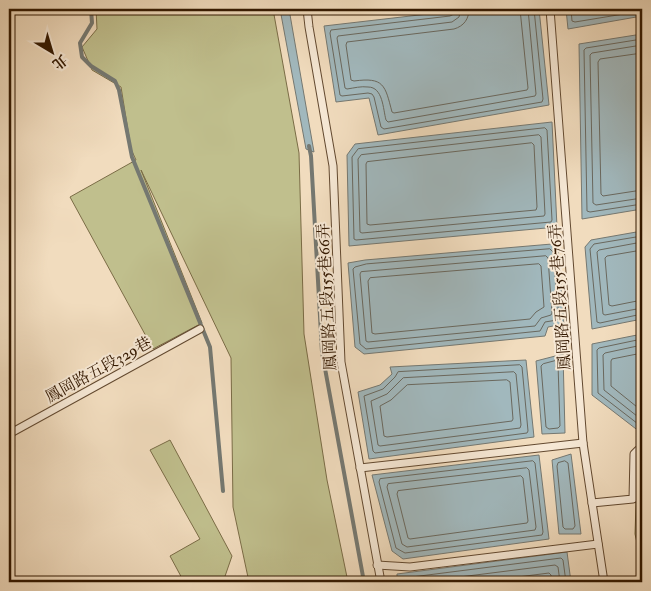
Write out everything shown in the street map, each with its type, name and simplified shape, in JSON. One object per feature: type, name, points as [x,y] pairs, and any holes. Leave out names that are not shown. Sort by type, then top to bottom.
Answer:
[{"type":"lane","name":"鳳岡路五段155巷66弄","points":[[307,9],[333,166],[341,362],[380,582]]},
{"type":"lane","name":"鳳岡路五段155巷76弄","points":[[550,9],[583,443],[604,582]]},
{"type":"lane","name":"鳳岡路五段329巷","points":[[9,434],[200,330]]},
{"type":"lane","points":[[360,468],[583,443]]},
{"type":"lane","points":[[592,503],[633,499],[634,454],[642,448]]},
{"type":"lane","points":[[377,565],[410,567],[598,544]]},
{"type":"shaded area","points":[[96,9],[273,9],[299,153],[304,334],[327,480],[348,582],[249,582],[233,507],[231,358],[141,170],[202,323],[153,349],[70,197],[136,160],[131,149],[121,87],[92,70],[82,47],[97,29]]},
{"type":"shaded area","points":[[170,440],[232,556],[223,582],[184,582],[170,556],[200,539],[150,450]]},
{"type":"shaded area","points":[[642,474],[642,565],[635,534],[637,475]]},
{"type":"water","points":[[280,9],[289,9],[314,152],[306,149]]},
{"type":"water","points":[[471,9],[539,9],[549,105],[378,135],[369,98],[336,102],[324,26]]},
{"type":"water","points":[[566,9],[642,9],[642,16],[568,29]]},
{"type":"water","points":[[642,34],[642,209],[582,219],[579,44]]},
{"type":"water","points":[[552,122],[557,227],[349,246],[347,155],[355,144]]},
{"type":"water","points":[[642,231],[642,319],[592,329],[585,247],[591,240]]},
{"type":"water","points":[[552,244],[558,249],[564,324],[548,327],[545,336],[364,354],[355,347],[348,263]]},
{"type":"water","points":[[642,334],[642,432],[640,432],[592,395],[592,344]]},
{"type":"water","points":[[563,354],[565,433],[542,434],[536,361]]},
{"type":"water","points":[[526,360],[534,437],[369,459],[358,392],[380,385],[392,374],[390,367]]},
{"type":"water","points":[[571,454],[581,534],[559,534],[552,460]]},
{"type":"water","points":[[539,455],[549,539],[403,559],[392,551],[372,475]]},
{"type":"water","points":[[567,552],[571,582],[397,582],[397,574]]},
{"type":"waterway","points":[[91,9],[92,23],[80,43],[82,57],[91,66],[115,81],[119,90],[132,157],[210,347],[223,491]]},
{"type":"waterway","points":[[309,146],[322,352],[364,582]]}]
